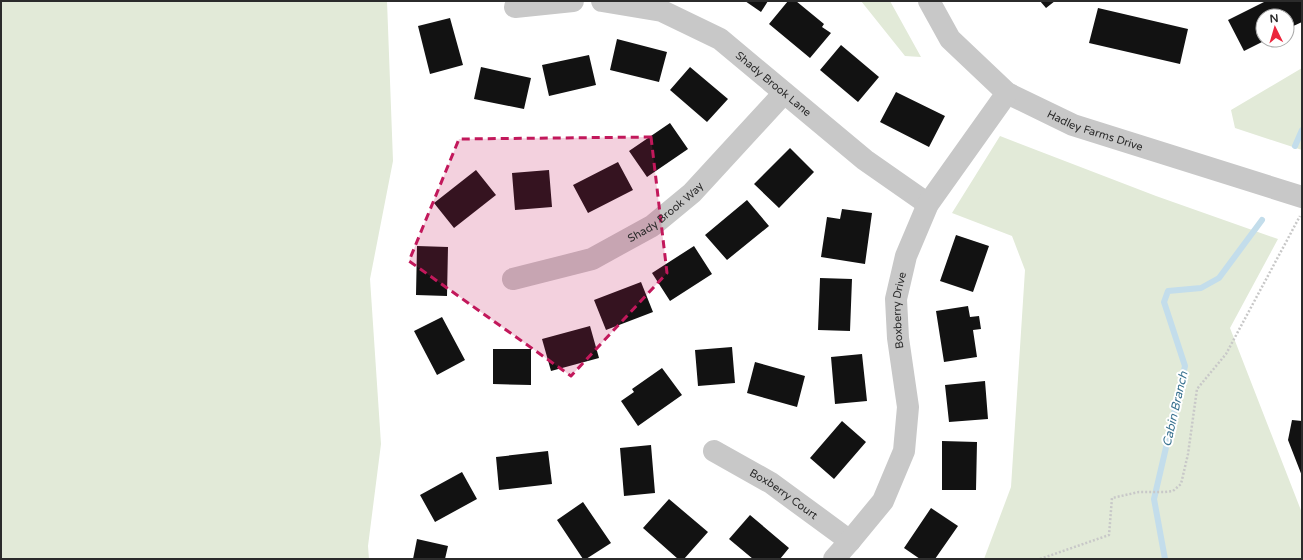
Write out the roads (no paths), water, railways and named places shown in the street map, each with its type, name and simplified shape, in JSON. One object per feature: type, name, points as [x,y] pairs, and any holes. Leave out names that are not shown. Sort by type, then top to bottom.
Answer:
[{"type":"street","points":[[514,7],[572,1]]},
{"type":"street","name":"Shady Brook Lane","points":[[602,1],[662,11],[720,39],[865,160],[928,204]]},
{"type":"street","name":"Hadley Farms Drive","points":[[929,1],[950,39],[1006,93],[1073,125],[1302,197]]},
{"type":"street","name":"Shady Brook Way","points":[[514,279],[592,259],[652,226],[692,193],[784,93]]},
{"type":"street","name":"Boxberry Drive","points":[[834,559],[883,501],[904,451],[908,407],[898,338],[896,299],[906,256],[928,204],[1006,93]]},
{"type":"street","name":"Boxberry Court","points":[[714,451],[771,483],[850,541]]},
{"type":"waterway","name":"Cabin Branch","points":[[1295,146],[1302,130]]},
{"type":"waterway","name":"Cabin Branch","points":[[1165,559],[1154,499],[1185,366],[1164,302],[1168,291],[1201,288],[1219,278],[1262,220]]}]
